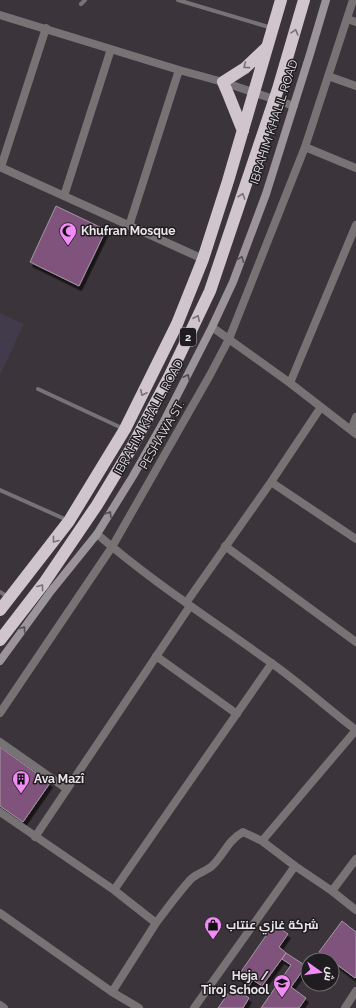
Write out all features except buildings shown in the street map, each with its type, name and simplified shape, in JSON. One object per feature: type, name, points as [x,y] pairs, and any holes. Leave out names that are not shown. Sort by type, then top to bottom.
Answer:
[{"type":"highway","name":"IBRAHIM KHALIL ROAD","points":[[0,610],[5,595],[69,522],[125,429],[177,324],[203,259],[243,131],[281,0]]},
{"type":"highway","name":"IBRAHIM KHALIL ROAD","points":[[0,640],[44,583],[97,505],[132,447],[169,377],[210,291],[275,99],[304,0]]},
{"type":"highway","points":[[243,131],[223,82],[245,68],[267,47]]},
{"type":"main road","name":"IBRAHIM KHALIL ROAD","points":[[0,661],[51,591],[98,534],[133,476],[212,327],[233,282],[266,194],[326,0]]},
{"type":"street","name":"PESHAWA ST.","points":[[0,713],[112,547],[229,339],[306,147],[353,0]]},
{"type":"street","points":[[0,15],[178,70],[223,82],[294,106]]},
{"type":"street","points":[[347,19],[356,22]]},
{"type":"street","points":[[46,28],[0,167],[203,259]]},
{"type":"street","points":[[64,196],[111,49]]},
{"type":"street","points":[[129,226],[178,70]]},
{"type":"street","points":[[328,76],[356,86]]},
{"type":"street","points":[[306,147],[356,168]]},
{"type":"street","points":[[290,383],[356,225]]},
{"type":"street","points":[[212,327],[290,383],[353,432],[356,417]]},
{"type":"street","points":[[35,837],[156,656],[225,546],[271,482],[321,407]]},
{"type":"street","points":[[271,482],[356,539]]},
{"type":"street","points":[[98,534],[112,547],[188,604],[272,663],[356,730],[262,841]]},
{"type":"street","points":[[225,546],[356,642]]},
{"type":"street","points":[[156,656],[237,714]]},
{"type":"street","points":[[114,890],[272,663]]},
{"type":"street","points":[[0,742],[67,789]]},
{"type":"street","points":[[0,812],[114,890],[156,923]]},
{"type":"street","points":[[112,992],[156,923],[191,880],[198,873],[206,871],[213,866],[234,837],[243,832],[262,841],[356,910]]},
{"type":"street","points":[[332,891],[356,859]]},
{"type":"street","points":[[194,1008],[295,866]]},
{"type":"street","points":[[0,913],[112,992],[139,1008]]},
{"type":"street","points":[[345,1008],[356,992]]},
{"type":"street","points":[[0,1005],[4,1008]]},
{"type":"lane","points":[[82,4],[85,0]]},
{"type":"lane","points":[[178,0],[273,28]]},
{"type":"lane","points":[[38,389],[125,429]]},
{"type":"lane","points":[[0,490],[69,522]]},
{"type":"shaded area","points":[[0,313],[24,324],[0,375]]},
{"type":"place","name":"Khufran Mosque","points":[[68,246]]},
{"type":"place","name":"Ava Mazî","points":[[21,794]]},
{"type":"place","name":"شركة غازي عنتاب","points":[[213,940]]},
{"type":"place","name":"Heja / Tiroj School","points":[[282,998]]}]
